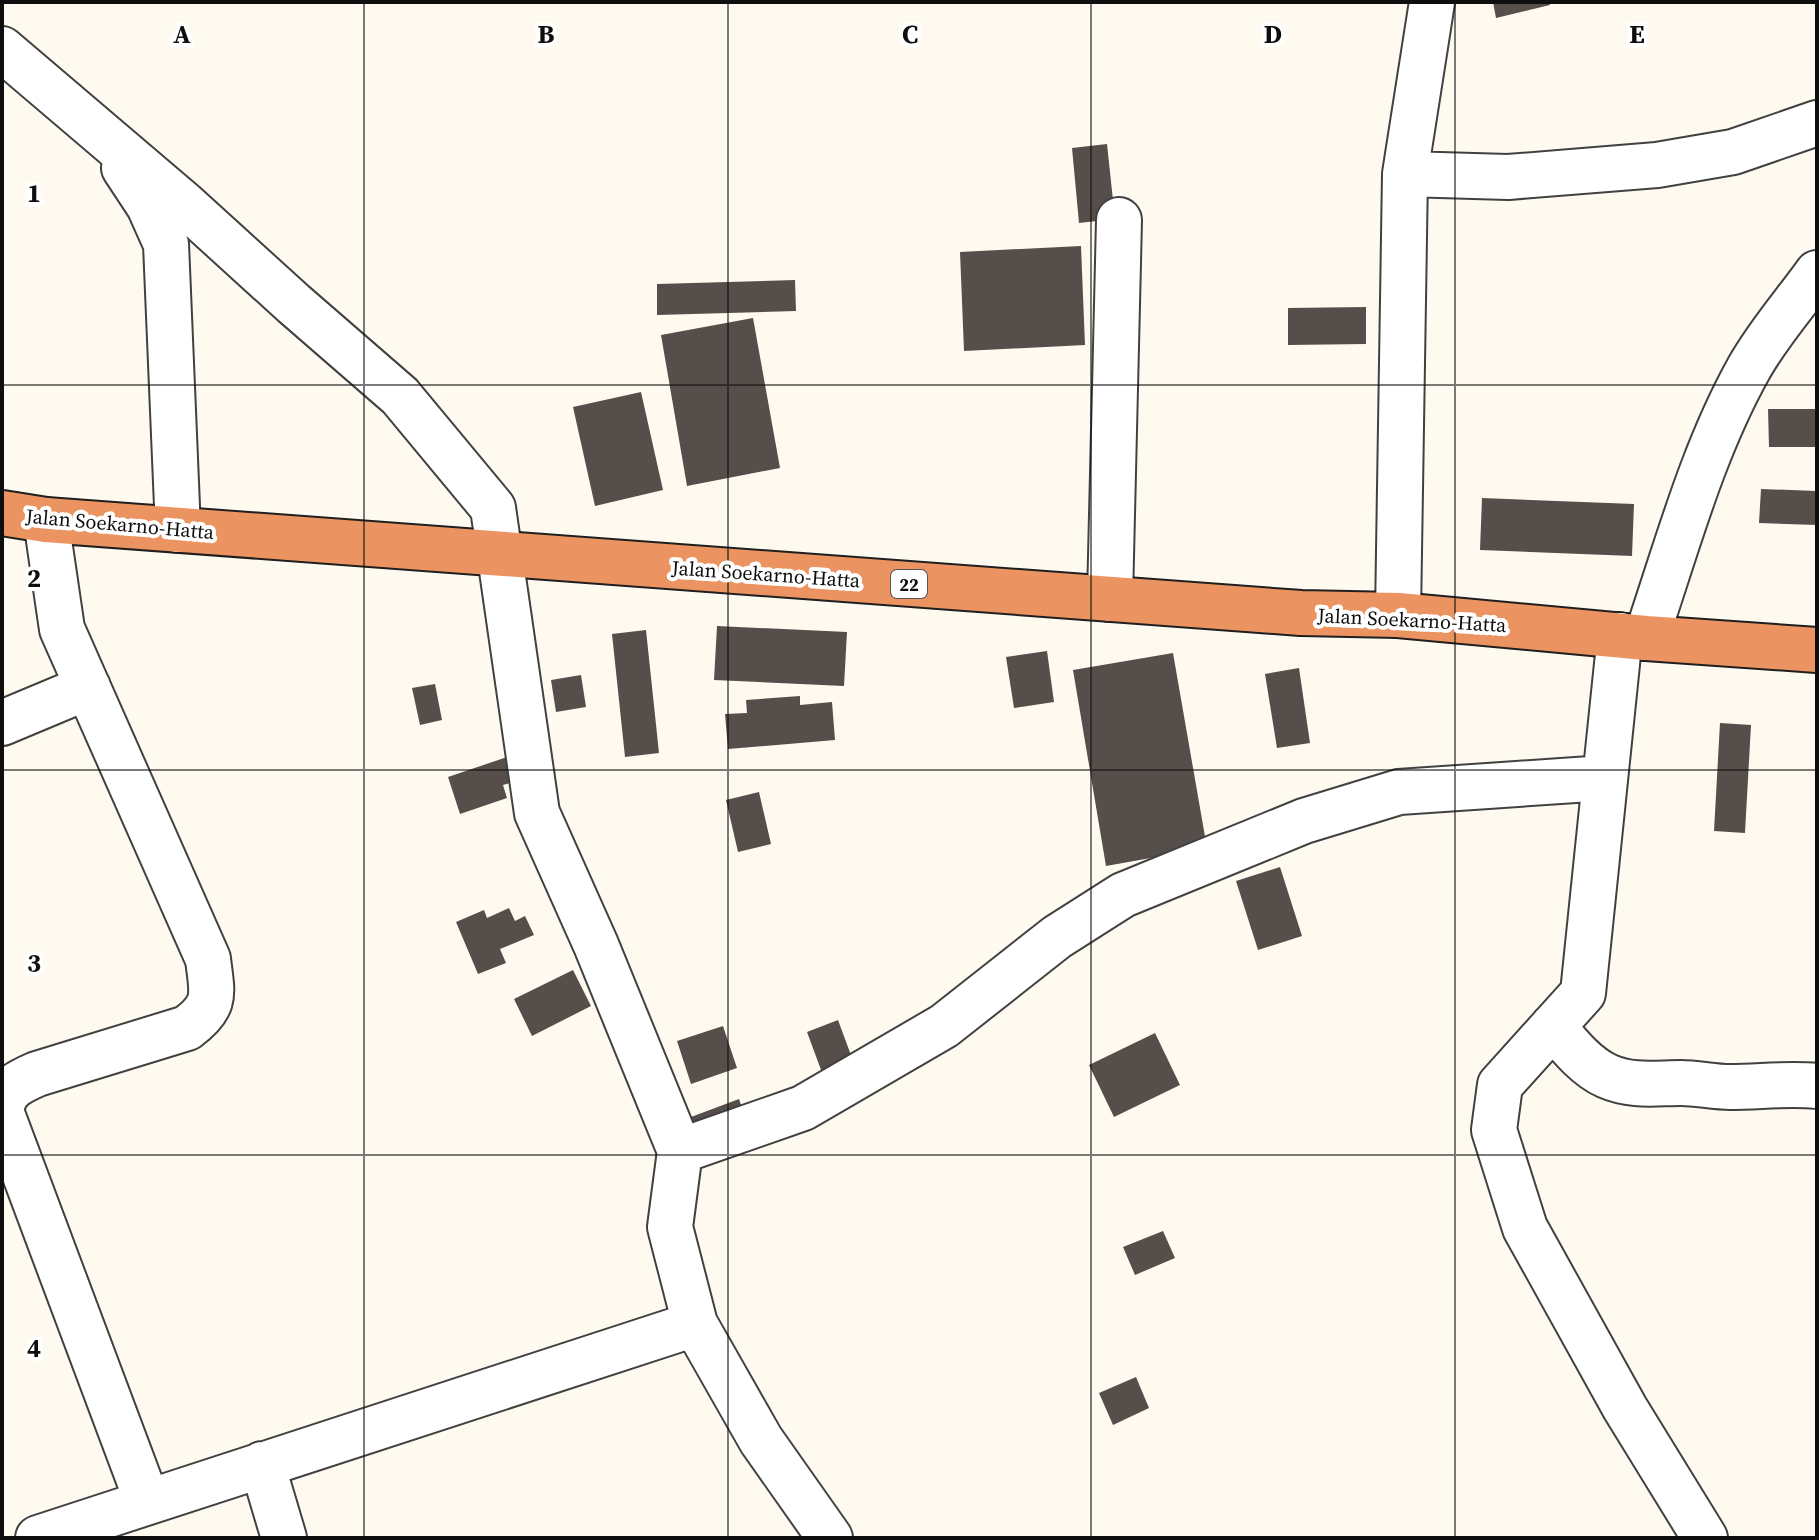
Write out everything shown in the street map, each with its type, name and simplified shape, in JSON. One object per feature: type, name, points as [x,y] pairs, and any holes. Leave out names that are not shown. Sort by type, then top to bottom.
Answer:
[{"type":"highway","name":"Jalan Soekarno-Hatta","points":[[2,513],[46,520],[178,530],[1301,613],[1398,615],[1817,650]]},
{"type":"street","points":[[1398,615],[1405,174],[1432,2]]},
{"type":"street","points":[[2,49],[184,204],[400,396],[493,508],[537,813],[596,945],[680,1151],[670,1227],[695,1324],[761,1440],[830,1538]]},
{"type":"street","points":[[1405,174],[1508,177],[1657,165],[1733,152],[1817,123]]},
{"type":"street","points":[[106,137],[149,206],[166,244],[178,530]]},
{"type":"street","points":[[1110,599],[1119,220]]},
{"type":"street","points":[[1705,1538],[1625,1408],[1525,1228],[1494,1130],[1500,1085],[1583,993],[1605,778],[1633,637],[1705,460],[1749,367],[1816,276]]},
{"type":"street","points":[[46,520],[62,629],[208,959],[212,997],[202,1017],[187,1028],[37,1074],[18,1083],[2,1102],[147,1501]]},
{"type":"street","points":[[2,723],[88,687]]},
{"type":"street","points":[[680,1151],[803,1108],[944,1026],[1057,937],[1123,895],[1304,821],[1399,792],[1605,778]]},
{"type":"street","points":[[1553,1026],[1575,1051],[1598,1070],[1607,1076],[1638,1085],[1817,1086]]},
{"type":"street","points":[[38,1538],[695,1324]]},
{"type":"street","points":[[262,1464],[284,1538]]},
{"type":"building","points":[[1493,2],[1549,2],[1550,5],[1496,18]]},
{"type":"building","points":[[1107,144],[1115,219],[1079,223],[1072,148]]},
{"type":"building","points":[[1081,246],[1085,345],[964,351],[960,252]]},
{"type":"building","points":[[795,280],[796,311],[657,315],[657,284]]},
{"type":"building","points":[[1366,307],[1366,344],[1288,345],[1288,308]]},
{"type":"building","points":[[753,318],[780,468],[687,486],[661,335]]},
{"type":"building","points":[[641,392],[663,490],[595,506],[573,407]]},
{"type":"building","points":[[1768,409],[1817,409],[1817,447],[1769,447]]},
{"type":"building","points":[[1761,489],[1817,491],[1817,525],[1759,523]]},
{"type":"building","points":[[1482,498],[1634,504],[1632,556],[1480,550]]},
{"type":"building","points":[[717,626],[847,632],[844,686],[714,680]]},
{"type":"building","points":[[646,630],[659,753],[625,757],[612,634]]},
{"type":"building","points":[[1047,651],[1054,702],[1014,708],[1006,657]]},
{"type":"building","points":[[1173,653],[1207,848],[1106,866],[1073,670]]},
{"type":"building","points":[[1299,668],[1310,743],[1277,748],[1265,674]]},
{"type":"building","points":[[581,675],[586,707],[556,712],[551,680]]},
{"type":"building","points":[[435,684],[442,720],[420,725],[412,688]]},
{"type":"building","points":[[800,696],[800,705],[832,702],[835,740],[728,749],[725,714],[747,713],[746,700]]},
{"type":"building","points":[[1720,723],[1751,725],[1745,833],[1714,831]]},
{"type":"building","points":[[516,754],[525,779],[503,785],[507,798],[460,814],[448,777]]},
{"type":"building","points":[[759,792],[771,844],[738,852],[726,800]]},
{"type":"building","points":[[1280,867],[1302,936],[1258,950],[1236,881]]},
{"type":"building","points":[[509,908],[515,921],[525,916],[534,935],[500,949],[506,963],[478,974],[456,922],[484,910],[487,918]]},
{"type":"building","points":[[573,970],[591,1006],[532,1036],[514,999]]},
{"type":"building","points":[[838,1020],[855,1066],[824,1078],[807,1032]]},
{"type":"building","points":[[723,1026],[737,1068],[691,1084],[677,1041]]},
{"type":"building","points":[[1155,1033],[1180,1085],[1114,1117],[1089,1065]]},
{"type":"building","points":[[739,1099],[748,1125],[701,1142],[691,1117]]},
{"type":"building","points":[[1163,1231],[1175,1258],[1135,1275],[1123,1247]]},
{"type":"building","points":[[1136,1377],[1149,1408],[1113,1425],[1099,1393]]}]
